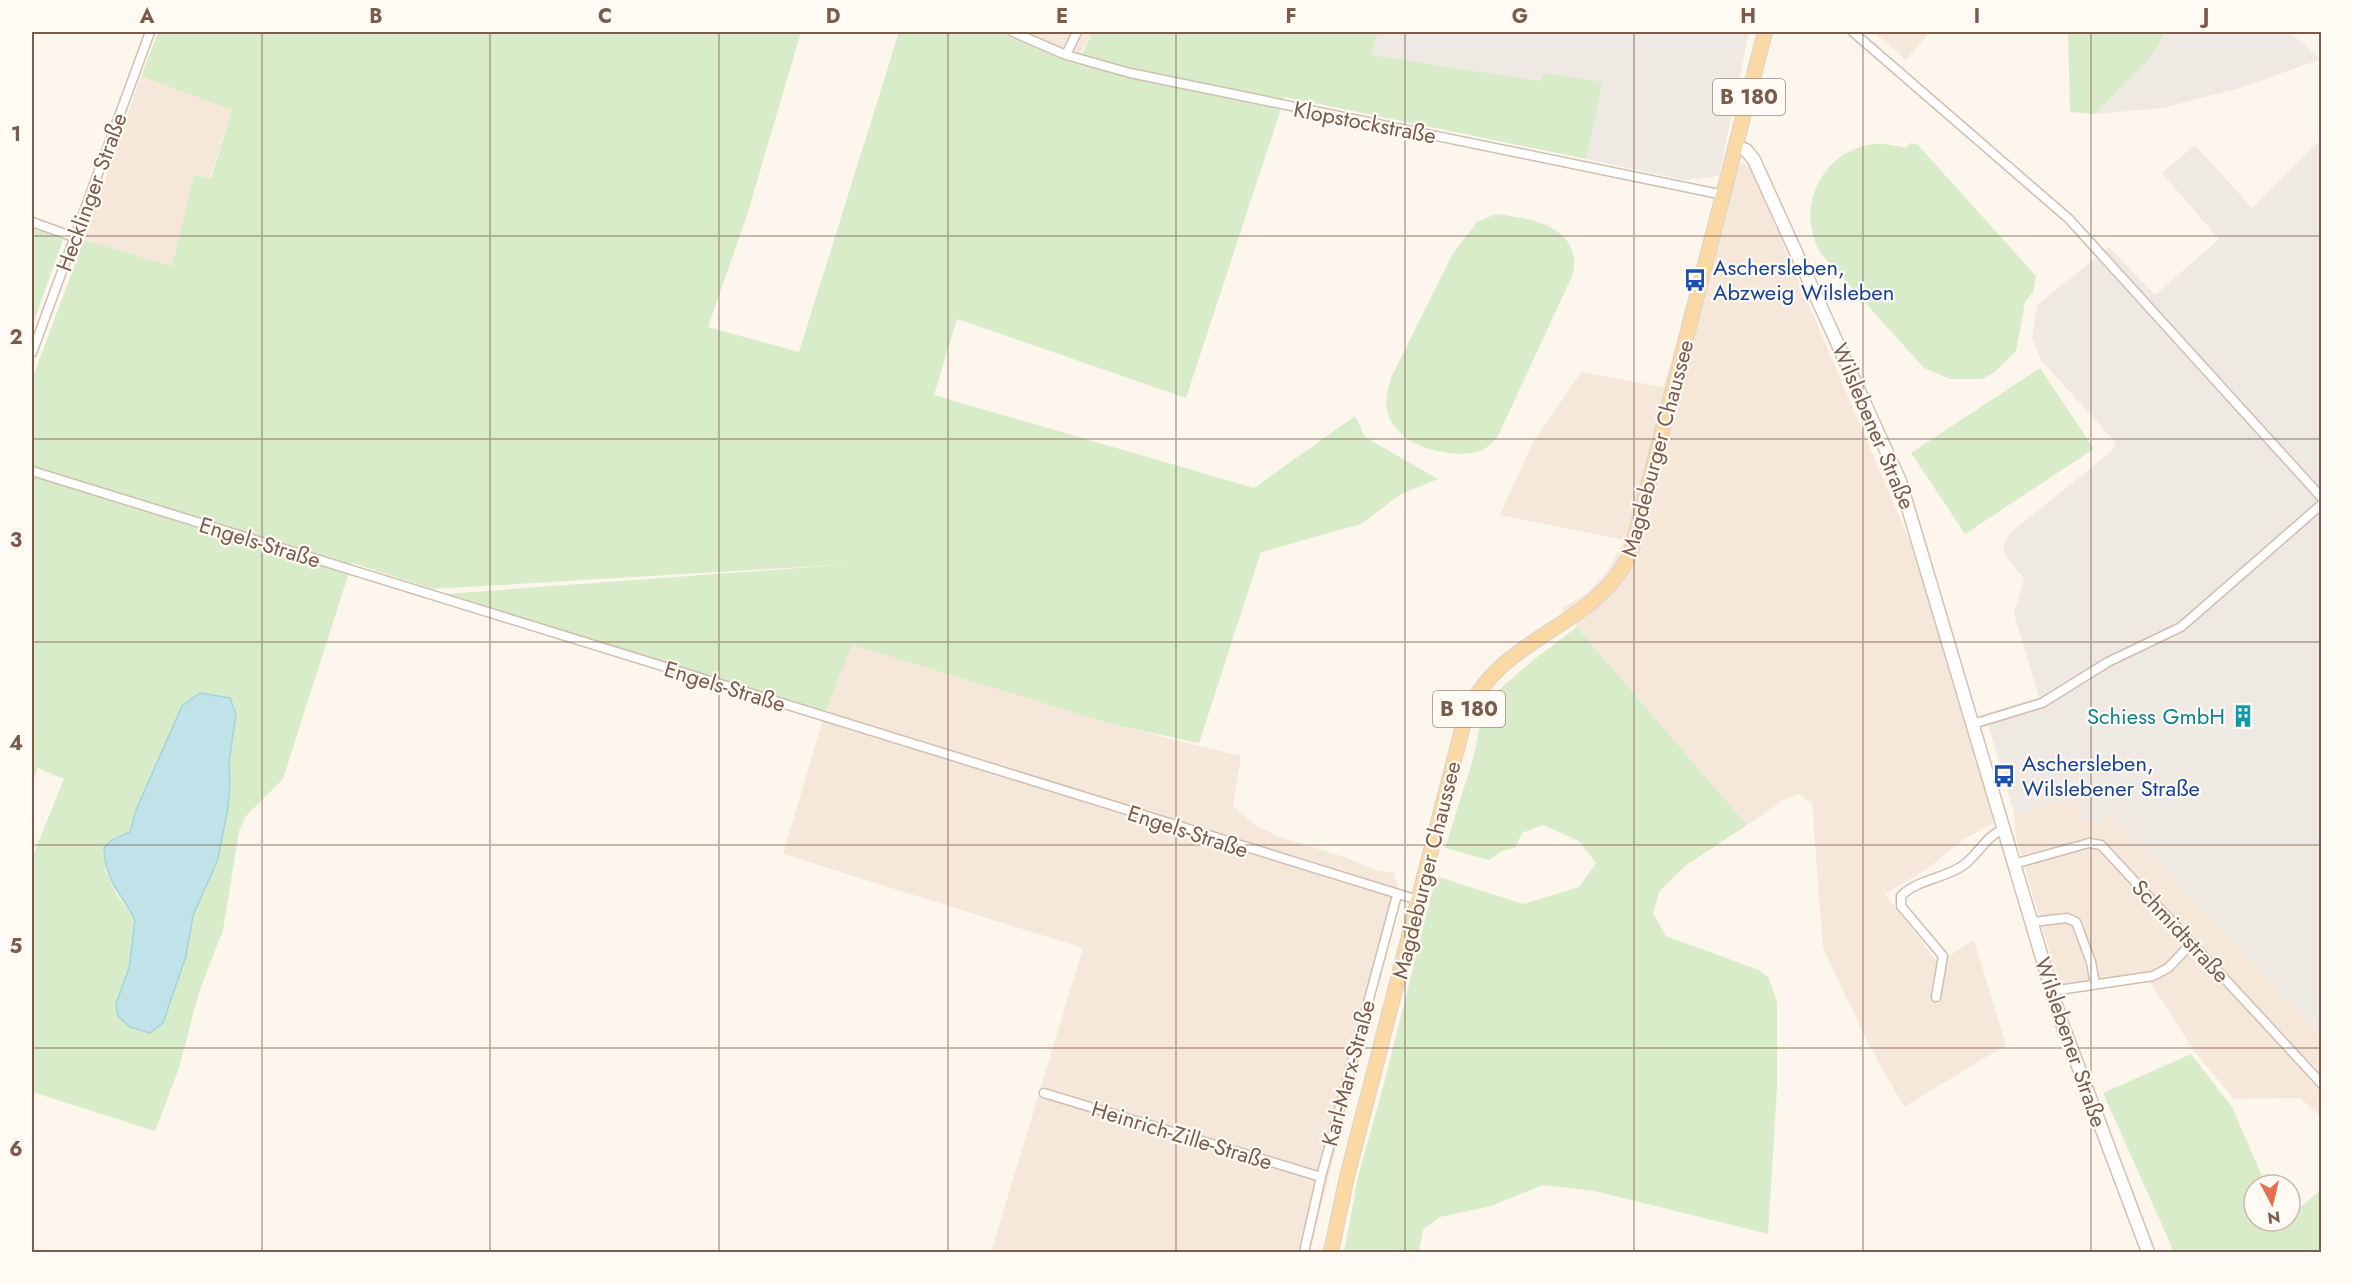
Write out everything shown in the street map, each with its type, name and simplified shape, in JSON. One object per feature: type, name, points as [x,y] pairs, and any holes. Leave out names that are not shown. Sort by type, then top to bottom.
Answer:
[{"type":"main road","name":"Magdeburger Chaussee","points":[[1331,1252],[1460,734],[1473,699],[1490,675],[1513,655],[1607,588],[1627,561],[1641,519],[1766,32]]},
{"type":"street","name":"Hecklinger Straße","points":[[32,353],[150,32]]},
{"type":"street","name":"Klopstockstraße","points":[[1013,32],[1066,55],[1130,73],[1286,107],[1724,195]]},
{"type":"street","points":[[1066,55],[1077,32]]},
{"type":"street","points":[[1853,32],[2069,219],[2322,498]]},
{"type":"street","name":"Wilslebener Straße","points":[[1736,146],[1746,150],[1754,160],[1888,451],[1910,512],[2072,1056],[2148,1252]]},
{"type":"street","points":[[32,222],[74,237]]},
{"type":"street","name":"Engels-Straße","points":[[32,471],[1418,900]]},
{"type":"street","points":[[1973,724],[2042,703],[2108,662],[2181,627],[2322,504]]},
{"type":"street","points":[[1936,997],[1943,956],[1901,906],[1901,896],[1916,885],[1964,865],[1990,837],[2004,829]]},
{"type":"street","name":"Schmidtstraße","points":[[2014,864],[2095,842],[2101,845],[2322,1084]]},
{"type":"street","name":"Karl-Marx-Straße","points":[[1304,1252],[1321,1177],[1396,895]]},
{"type":"street","points":[[2032,922],[2067,918],[2076,922],[2091,963],[2094,984]]},
{"type":"street","points":[[2053,996],[2094,984],[2153,976],[2168,968],[2191,944]]},
{"type":"street","name":"Heinrich-Zille-Straße","points":[[1044,1093],[1321,1177]]},
{"type":"shaded area","points":[[998,32],[1093,32],[1074,64]]},
{"type":"shaded area","points":[[1378,32],[1749,32],[1719,176],[1685,180],[1586,159],[1603,82],[1541,81],[1371,55]]},
{"type":"shaded area","points":[[1874,32],[1930,32],[1906,60]]},
{"type":"shaded area","points":[[2166,32],[2289,32],[2321,59],[2240,88],[2162,108],[2095,114],[2149,59]]},
{"type":"shaded area","points":[[141,76],[232,109],[210,178],[194,175],[172,266],[84,240]]},
{"type":"shaded area","points":[[2321,139],[2321,1033],[2114,815],[2085,821],[2075,799],[2014,813],[1985,714],[2039,697],[2014,614],[2024,578],[2006,557],[2003,545],[2010,533],[2112,451],[2116,443],[2041,360],[2032,338],[2037,305],[2109,247],[2155,295],[2219,239],[2162,173],[2195,145],[2252,208]]},
{"type":"shaded area","points":[[1743,163],[1751,169],[1917,558],[1994,823],[1964,839],[1927,869],[1885,894],[1938,963],[1974,940],[2006,1045],[1904,1107],[1869,1045],[1823,948],[1812,803],[1799,794],[1785,799],[1747,825],[1562,609],[1589,591],[1608,570],[1625,540],[1500,515],[1531,446],[1581,372],[1663,387],[1738,166]]},
{"type":"shaded area","points":[[852,645],[1115,725],[1241,756],[1233,806],[1254,824],[1277,836],[1344,857],[1379,871],[1394,872],[1399,894],[1310,1252],[991,1252],[1083,948],[783,854],[824,716]]},
{"type":"shaded area","points":[[2075,799],[2085,821],[2114,815],[2321,1033],[2321,1117],[2300,1098],[2234,1099],[2194,1051],[2147,977],[2059,984],[2016,838],[2014,813]]},
{"type":"green space","points":[[158,32],[801,32],[747,215],[708,327],[799,352],[899,32],[998,32],[1074,64],[1093,32],[1378,32],[1371,55],[1541,81],[1545,73],[1603,82],[1586,159],[1285,97],[1186,398],[957,319],[934,395],[1254,488],[1355,416],[1365,437],[1438,479],[1401,494],[1361,524],[1261,552],[1199,743],[1115,725],[852,645],[824,716],[431,595],[853,564],[433,589],[352,563],[283,779],[246,816],[239,831],[223,930],[199,992],[179,1068],[155,1131],[32,1092],[32,858],[64,779],[38,768],[32,783],[32,379],[84,240],[172,266],[194,175],[211,178],[232,110],[141,76]],"holes":[[[182,706],[236,714],[229,762],[230,785],[218,859],[193,916],[186,956],[163,1023],[116,1004],[129,968],[135,920],[116,893],[105,870],[110,841],[130,832],[136,810]]]},
{"type":"green space","points":[[2068,32],[2166,32],[2149,59],[2095,114],[2070,112]]},
{"type":"green space","points":[[1910,143],[1918,145],[2036,276],[2033,292],[2025,302],[2016,351],[1996,371],[1982,379],[1950,379],[1924,368],[1823,256],[1815,240],[1811,224],[1811,207],[1815,190],[1833,163],[1847,153],[1864,146],[1880,144],[1906,148]]},
{"type":"green space","points":[[1496,214],[1539,222],[1562,235],[1570,245],[1574,258],[1573,274],[1498,436],[1480,451],[1454,453],[1439,451],[1411,441],[1400,433],[1392,422],[1386,406],[1389,386],[1452,255],[1477,222]]},
{"type":"green space","points":[[32,228],[63,240],[32,327]]},
{"type":"green space","points":[[2040,368],[2094,449],[1965,534],[1911,453]]},
{"type":"green space","points":[[1577,627],[1747,825],[1685,866],[1659,892],[1653,913],[1666,936],[1759,970],[1769,978],[1777,1002],[1777,1088],[1768,1234],[1595,1191],[1543,1185],[1491,1206],[1440,1217],[1423,1229],[1419,1252],[1344,1252],[1358,1176],[1384,1084],[1436,876],[1523,904],[1579,887],[1596,863],[1579,841],[1543,825],[1522,833],[1515,848],[1502,851],[1489,860],[1445,848],[1473,759],[1485,702],[1532,661]]},
{"type":"green space","points":[[2191,1054],[2232,1107],[2261,1173],[2242,1173],[2242,1233],[2302,1233],[2302,1206],[2321,1190],[2321,1252],[2174,1252],[2103,1093]]},
{"type":"water","points":[[200,693],[230,698],[236,714],[229,762],[228,808],[218,859],[193,916],[186,956],[163,1023],[150,1033],[130,1027],[118,1016],[116,1004],[129,968],[135,920],[111,879],[104,848],[110,841],[130,832],[136,810],[182,706]]},
{"type":"place","name":"Aschersleben, Abzweig Wilsleben","points":[[1695,280]]},
{"type":"place","name":"Schiess GmbH","points":[[2243,716]]},
{"type":"place","name":"Aschersleben, Wilslebener Straße","points":[[2004,776]]}]
